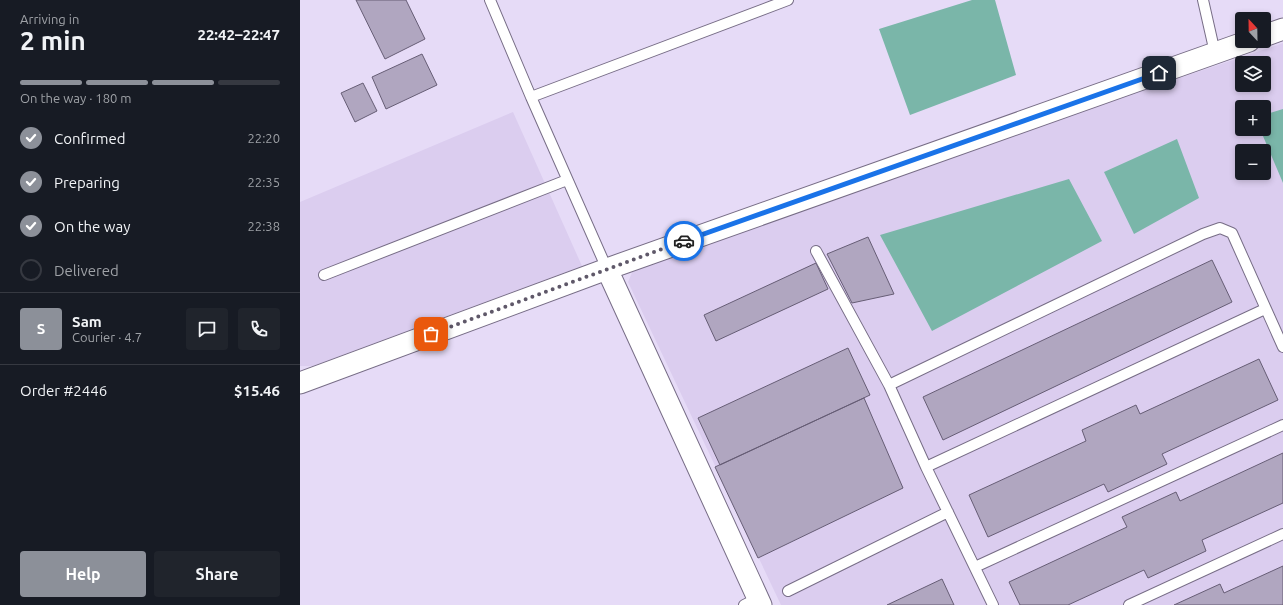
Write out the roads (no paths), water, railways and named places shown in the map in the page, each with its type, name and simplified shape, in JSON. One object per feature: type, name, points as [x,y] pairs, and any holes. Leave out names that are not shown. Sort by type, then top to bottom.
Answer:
[{"type":"street","points":[[1271,33],[1283,29]]},
{"type":"street","points":[[300,383],[606,269],[1235,46]]},
{"type":"street","points":[[606,269],[754,603]]},
{"type":"lane","points":[[490,0],[606,269]]},
{"type":"lane","points":[[531,97],[788,0]]},
{"type":"lane","points":[[1203,0],[1215,53]]},
{"type":"lane","points":[[324,275],[567,180]]},
{"type":"lane","points":[[889,385],[1203,234],[1220,228],[1232,233],[1283,347]]},
{"type":"lane","points":[[816,251],[889,385],[926,467],[993,605]]},
{"type":"lane","points":[[926,467],[1265,309]]},
{"type":"lane","points":[[974,567],[1283,425]]},
{"type":"lane","points":[[788,591],[948,512]]},
{"type":"lane","points":[[1129,605],[1283,534]]}]
